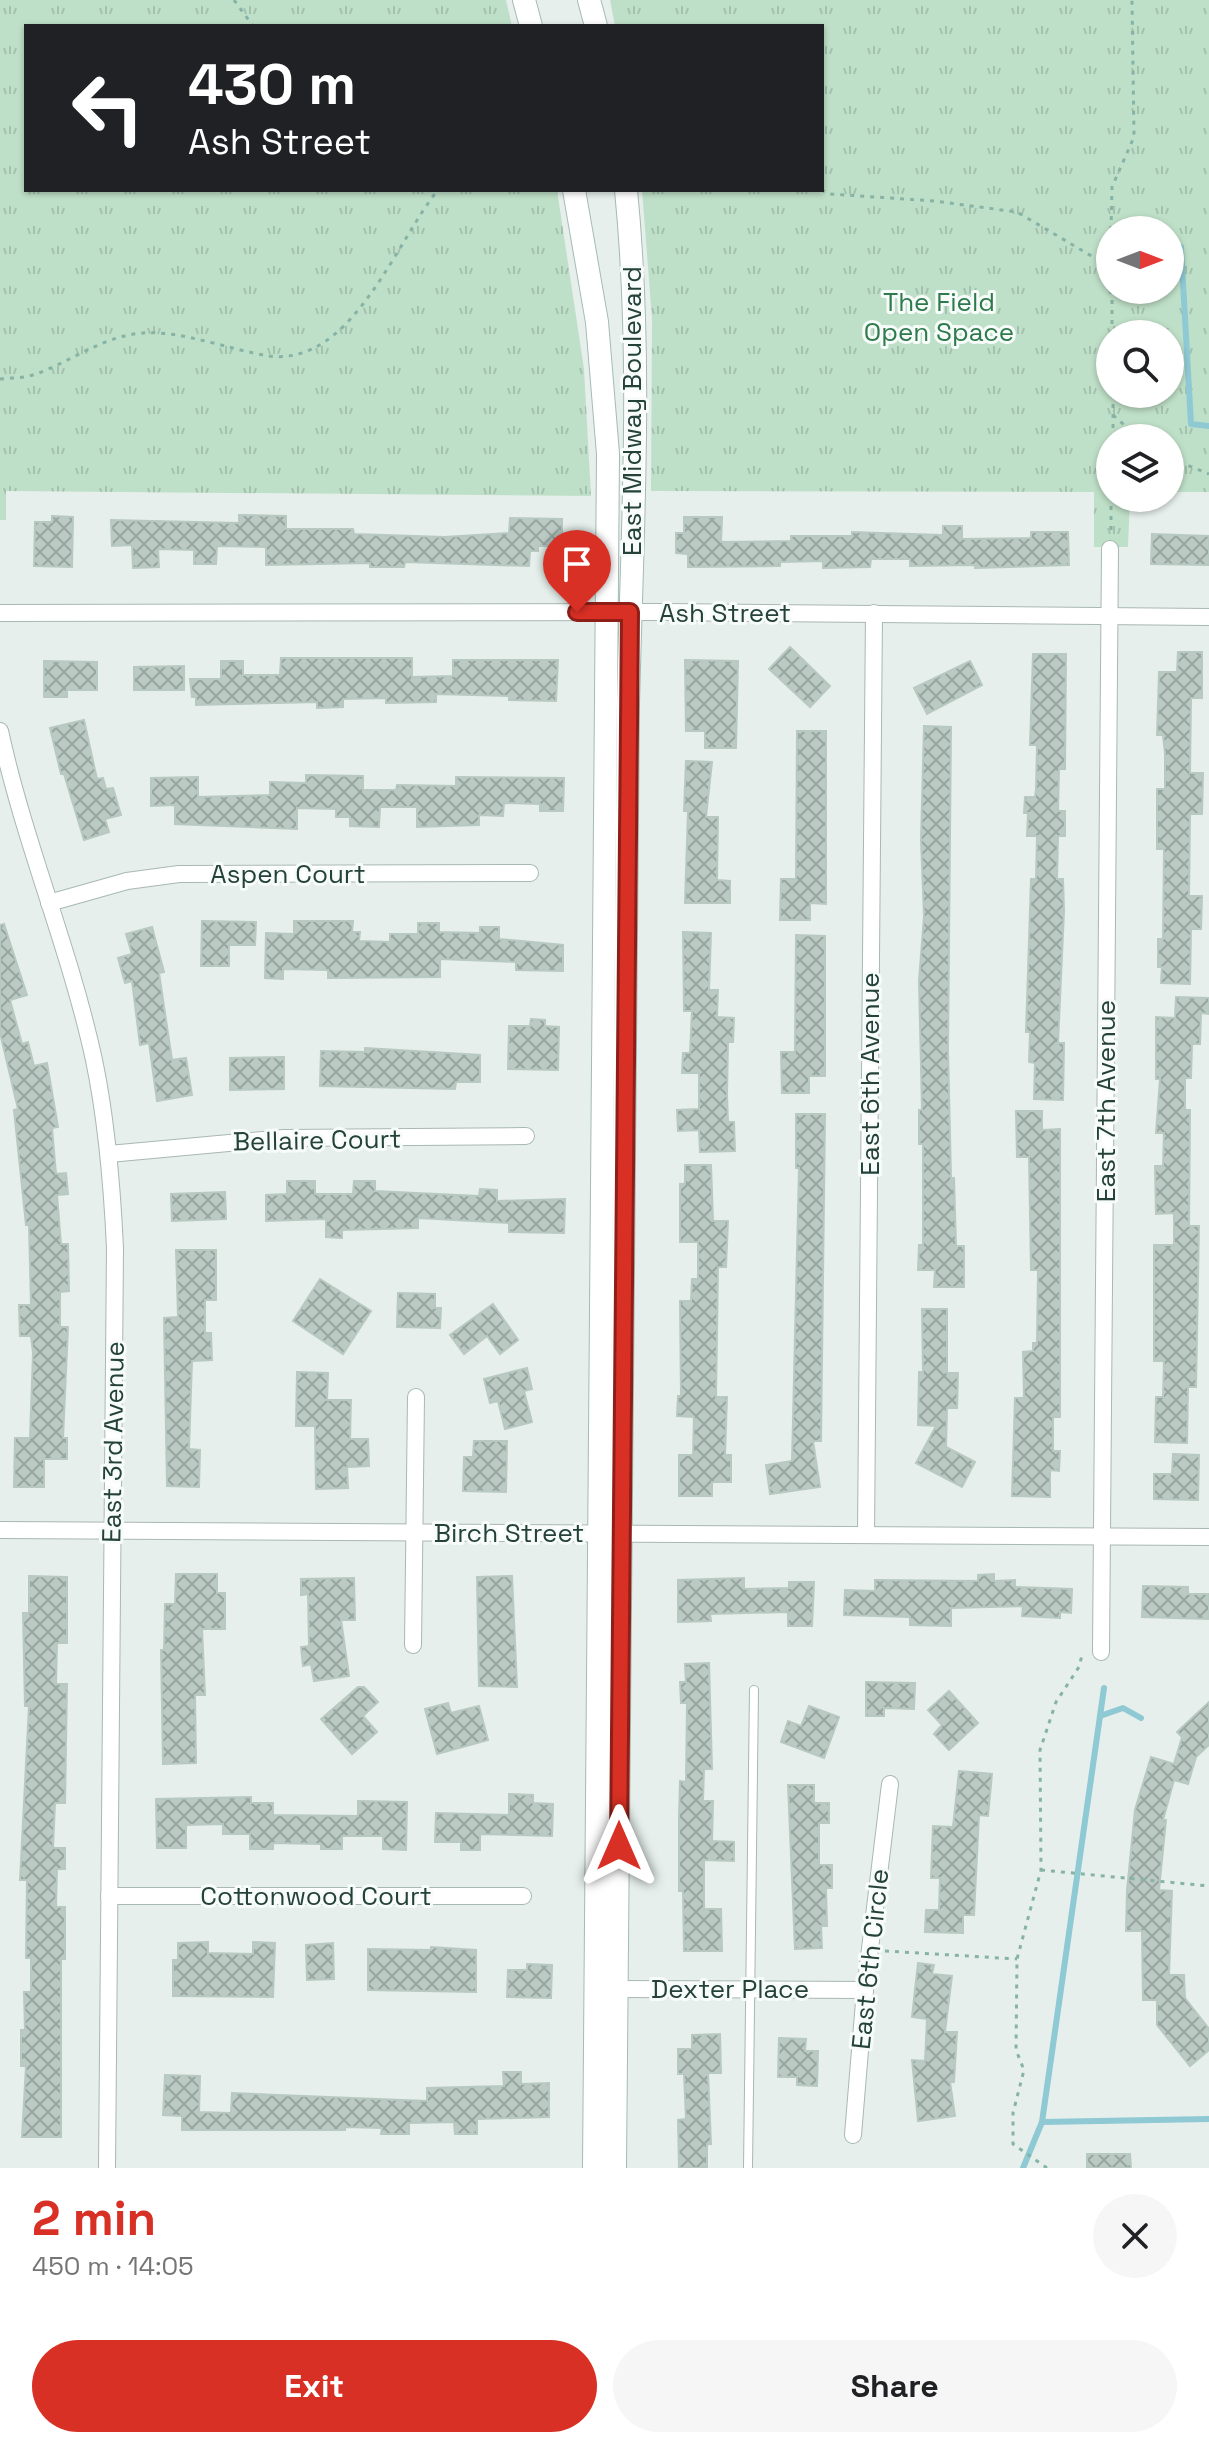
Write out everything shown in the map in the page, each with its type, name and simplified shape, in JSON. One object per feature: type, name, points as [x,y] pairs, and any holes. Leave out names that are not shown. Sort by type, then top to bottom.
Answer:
[{"type":"main road","points":[[524,0],[530,24]]},
{"type":"main road","points":[[589,0],[595,24]]},
{"type":"main road","name":"East Midway Boulevard","points":[[574,192],[595,307],[608,454],[610,1533],[617,1989],[615,2168]]},
{"type":"main road","name":"East Midway Boulevard","points":[[594,2168],[594,1989],[610,1533],[630,612],[634,325],[626,192]]},
{"type":"street","name":"East 7th Avenue","points":[[1101,1652],[1110,546]]},
{"type":"street","name":"Ash Street","points":[[0,613],[630,612],[1209,617]]},
{"type":"street","name":"East 6th Avenue","points":[[866,1535],[874,613]]},
{"type":"street","name":"East 3rd Avenue","points":[[0,731],[93,1059],[109,1154],[115,1248],[107,2168]]},
{"type":"street","name":"Aspen Court","points":[[49,903],[127,881],[179,874],[530,873]]},
{"type":"street","name":"Bellaire Court","points":[[109,1154],[284,1138],[526,1136]]},
{"type":"street","points":[[413,1645],[416,1397]]},
{"type":"street","name":"Birch Street","points":[[0,1530],[1209,1537]]},
{"type":"street","name":"East 6th Circle","points":[[853,2135],[865,1990],[890,1784]]},
{"type":"street","name":"Cottonwood Court","points":[[109,1896],[523,1896]]},
{"type":"street","name":"Dexter Place","points":[[594,1989],[865,1990]]},
{"type":"lane","points":[[748,2168],[754,1690]]},
{"type":"path","points":[[234,0],[252,24]]},
{"type":"path","points":[[1111,216],[1112,187],[1134,137],[1132,0]]},
{"type":"path","points":[[824,191],[1017,212],[1096,259]]},
{"type":"path","points":[[0,379],[34,375],[107,340],[145,332],[282,357],[319,344],[349,321],[376,290],[409,230],[437,192]]},
{"type":"path","points":[[1113,408],[1113,424]]},
{"type":"path","points":[[1113,415],[1123,424]]},
{"type":"path","points":[[1184,464],[1209,474]]},
{"type":"path","points":[[1110,546],[1111,512]]},
{"type":"path","points":[[1047,2168],[1021,2153],[1013,2144],[1013,2113],[1024,2070],[1016,2050],[1017,1959],[1041,1870],[1040,1750],[1056,1702],[1079,1667],[1083,1653],[1101,1652]]},
{"type":"path","points":[[1041,1870],[1083,1871],[1209,1886]]},
{"type":"path","points":[[870,1949],[1017,1959]]},
{"type":"green space","points":[[0,0],[506,0],[512,24],[24,24],[24,192],[557,192],[584,369],[591,496],[6,491],[6,520],[0,520]]},
{"type":"green space","name":"The Field Open Space","points":[[610,0],[1209,0],[1209,492],[1184,492],[1184,424],[1096,424],[1096,512],[1129,512],[1128,547],[1094,547],[1094,492],[651,491],[652,319],[642,192],[824,192],[824,24],[615,24]]},
{"type":"building","points":[[239,515],[286,516],[286,529],[353,529],[354,534],[444,537],[509,533],[510,518],[562,519],[562,546],[538,546],[538,551],[530,551],[529,566],[405,562],[404,567],[370,567],[370,563],[266,565],[266,547],[217,546],[216,564],[194,564],[194,550],[158,549],[159,567],[133,568],[132,545],[112,546],[111,520],[239,523]]},
{"type":"building","points":[[52,516],[73,517],[72,567],[34,566],[35,522],[52,522]]},
{"type":"building","points":[[684,517],[722,517],[721,542],[791,541],[791,536],[852,536],[852,532],[943,535],[943,526],[962,526],[962,539],[1031,538],[1031,532],[1068,532],[1069,565],[975,568],[975,565],[910,566],[910,559],[871,559],[870,567],[823,568],[823,561],[780,562],[780,566],[688,567],[688,554],[676,553],[676,533],[684,533]]},
{"type":"building","points":[[1152,534],[1209,536],[1209,565],[1151,564]]},
{"type":"building","points":[[790,647],[830,686],[810,707],[769,669]]},
{"type":"building","points":[[1178,652],[1202,652],[1202,698],[1191,698],[1190,773],[1203,773],[1202,814],[1190,814],[1189,896],[1202,896],[1201,929],[1191,929],[1190,984],[1161,983],[1162,967],[1158,967],[1158,939],[1163,939],[1164,849],[1157,849],[1157,789],[1165,789],[1163,735],[1157,735],[1159,672],[1177,672]]},
{"type":"building","points":[[1033,654],[1066,654],[1065,769],[1059,769],[1058,811],[1065,811],[1065,836],[1058,836],[1057,879],[1063,879],[1064,911],[1058,1043],[1064,1043],[1063,1100],[1034,1099],[1035,1063],[1029,1062],[1030,1032],[1026,1032],[1031,879],[1036,879],[1037,836],[1027,836],[1028,813],[1024,813],[1025,797],[1035,797],[1036,789],[1037,745],[1030,745]]},
{"type":"building","points":[[281,658],[412,658],[412,677],[453,676],[453,660],[558,660],[556,701],[436,694],[436,702],[386,703],[386,698],[343,699],[343,707],[317,708],[317,702],[196,705],[196,697],[192,697],[190,679],[221,679],[221,661],[243,661],[243,675],[280,675]]},
{"type":"building","points":[[685,660],[738,661],[736,748],[705,748],[705,731],[686,731]]},
{"type":"building","points":[[44,661],[97,662],[97,690],[67,690],[67,697],[44,697]]},
{"type":"building","points":[[970,661],[982,685],[927,714],[914,688]]},
{"type":"building","points":[[184,666],[184,690],[134,690],[134,667]]},
{"type":"building","points":[[84,720],[97,779],[103,778],[106,789],[113,788],[121,815],[105,819],[109,832],[84,840],[64,774],[61,774],[50,728]]},
{"type":"building","points":[[924,726],[951,727],[948,1050],[951,1178],[954,1178],[956,1246],[964,1246],[964,1287],[934,1287],[935,1270],[918,1270],[919,1245],[923,1245],[923,1144],[919,1144],[919,1110],[922,1110],[919,981],[924,916],[921,840]]},
{"type":"building","points":[[797,731],[826,731],[826,904],[810,903],[810,920],[780,920],[781,879],[796,879]]},
{"type":"building","points":[[686,761],[712,762],[706,817],[718,817],[717,880],[730,881],[730,903],[685,903]]},
{"type":"building","points":[[306,775],[363,776],[363,790],[396,790],[397,785],[456,786],[456,777],[564,778],[563,811],[540,811],[540,804],[504,803],[503,816],[479,815],[479,825],[417,827],[417,807],[380,807],[379,827],[350,826],[350,817],[336,817],[336,809],[297,808],[297,829],[175,824],[175,805],[151,806],[151,778],[198,777],[198,797],[270,795],[270,782],[306,783]]},
{"type":"building","points":[[202,921],[256,922],[255,945],[229,945],[229,966],[201,966]]},
{"type":"building","points":[[294,921],[353,921],[352,932],[360,932],[359,941],[390,942],[390,934],[418,934],[418,923],[439,923],[439,932],[480,933],[480,927],[499,927],[499,939],[563,945],[563,971],[516,970],[516,962],[440,959],[440,977],[328,978],[328,970],[283,969],[283,979],[265,978],[266,933],[294,934]]},
{"type":"building","points":[[4,924],[27,995],[10,1000],[22,1044],[28,1042],[34,1066],[47,1063],[58,1127],[52,1128],[56,1174],[66,1173],[68,1194],[57,1195],[61,1244],[68,1244],[69,1291],[60,1292],[60,1327],[68,1327],[63,1438],[67,1438],[67,1459],[44,1459],[44,1487],[14,1487],[15,1438],[30,1438],[33,1353],[31,1336],[20,1336],[19,1305],[31,1305],[29,1225],[26,1225],[14,1110],[18,1109],[0,1033],[0,925]]},
{"type":"building","points":[[152,927],[164,972],[159,973],[172,1060],[186,1058],[192,1095],[157,1101],[149,1043],[140,1045],[132,981],[125,983],[118,958],[132,954],[126,934]]},
{"type":"building","points":[[683,932],[711,933],[709,990],[718,990],[717,1017],[734,1018],[733,1042],[728,1042],[727,1095],[728,1122],[734,1122],[735,1151],[700,1152],[699,1130],[678,1131],[677,1110],[699,1109],[699,1073],[682,1073],[683,1053],[690,1053],[692,1011],[684,1011]]},
{"type":"building","points":[[796,935],[825,936],[825,1076],[809,1076],[809,1093],[782,1093],[781,1052],[795,1052]]},
{"type":"building","points":[[1176,997],[1209,998],[1209,1014],[1201,1013],[1200,1044],[1192,1044],[1191,1078],[1185,1078],[1185,1110],[1190,1110],[1189,1226],[1199,1226],[1196,1387],[1188,1387],[1187,1443],[1155,1442],[1156,1397],[1163,1397],[1164,1361],[1154,1361],[1154,1245],[1174,1245],[1174,1213],[1156,1214],[1155,1166],[1163,1166],[1164,1133],[1156,1133],[1160,1079],[1156,1079],[1156,1017],[1175,1018]]},
{"type":"building","points":[[531,1019],[545,1020],[545,1026],[559,1027],[558,1070],[508,1069],[509,1026],[530,1026]]},
{"type":"building","points":[[365,1048],[480,1055],[480,1082],[456,1082],[455,1089],[320,1086],[321,1051],[365,1052]]},
{"type":"building","points":[[284,1057],[284,1089],[230,1090],[230,1058]]},
{"type":"building","points":[[1016,1111],[1042,1111],[1042,1130],[1060,1129],[1060,1417],[1053,1417],[1053,1451],[1060,1451],[1059,1471],[1050,1470],[1050,1497],[1012,1496],[1015,1398],[1024,1398],[1023,1352],[1033,1351],[1033,1343],[1037,1343],[1038,1270],[1031,1270],[1029,1157],[1017,1157]]},
{"type":"building","points":[[796,1114],[825,1114],[821,1441],[813,1441],[820,1487],[770,1494],[766,1465],[792,1461],[799,1168],[796,1168]]},
{"type":"building","points":[[685,1165],[711,1165],[713,1221],[728,1221],[726,1267],[718,1267],[716,1397],[727,1397],[725,1455],[731,1455],[731,1482],[712,1482],[712,1496],[679,1496],[679,1455],[693,1455],[694,1417],[677,1416],[678,1396],[681,1396],[680,1301],[691,1301],[692,1279],[698,1279],[698,1242],[680,1242],[680,1184],[685,1184]]},
{"type":"building","points":[[287,1181],[315,1181],[315,1194],[353,1194],[354,1181],[375,1181],[375,1191],[479,1196],[480,1189],[497,1190],[497,1201],[565,1199],[564,1233],[509,1232],[509,1223],[418,1218],[418,1228],[342,1230],[342,1238],[326,1237],[326,1219],[266,1221],[266,1195],[287,1194]]},
{"type":"building","points":[[225,1192],[226,1219],[172,1221],[171,1194]]},
{"type":"building","points":[[176,1250],[216,1250],[216,1300],[205,1300],[205,1333],[211,1333],[212,1360],[192,1361],[189,1449],[200,1450],[199,1487],[167,1486],[164,1318],[178,1317]]},
{"type":"building","points":[[320,1279],[371,1311],[343,1354],[293,1321]]},
{"type":"building","points":[[398,1293],[435,1294],[435,1308],[441,1308],[440,1328],[397,1327]]},
{"type":"building","points":[[493,1304],[518,1340],[500,1354],[487,1336],[464,1354],[450,1335]]},
{"type":"building","points":[[922,1309],[947,1309],[947,1373],[958,1373],[957,1408],[947,1408],[946,1447],[975,1462],[962,1487],[916,1463],[936,1426],[918,1425],[919,1372],[923,1372]]},
{"type":"building","points":[[527,1368],[532,1389],[524,1391],[532,1422],[505,1429],[498,1401],[490,1403],[484,1379]]},
{"type":"building","points":[[297,1372],[328,1373],[327,1400],[351,1400],[350,1439],[368,1439],[369,1466],[347,1467],[348,1488],[316,1489],[315,1426],[296,1426]]},
{"type":"building","points":[[474,1441],[507,1441],[506,1492],[463,1491],[464,1457],[473,1457]]},
{"type":"building","points":[[1173,1454],[1199,1455],[1198,1500],[1154,1499],[1154,1474],[1172,1474]]},
{"type":"building","points":[[176,1574],[217,1574],[217,1593],[225,1593],[225,1629],[202,1629],[205,1695],[195,1695],[196,1763],[163,1764],[161,1650],[164,1650],[165,1604],[175,1604]]},
{"type":"building","points":[[994,1574],[994,1581],[1015,1580],[1015,1587],[1072,1589],[1071,1613],[1060,1612],[1060,1618],[1022,1616],[1023,1606],[951,1608],[951,1626],[910,1625],[910,1617],[844,1615],[845,1590],[875,1591],[875,1580],[978,1581],[978,1575]]},
{"type":"building","points":[[29,1576],[67,1577],[67,1643],[57,1643],[56,1684],[67,1684],[65,1803],[55,1803],[53,1848],[65,1848],[65,1869],[57,1869],[56,1907],[65,1907],[65,1959],[61,1959],[61,2137],[22,2137],[26,2066],[21,2066],[21,2030],[25,2030],[24,1992],[31,1992],[31,1958],[26,1958],[27,1880],[20,1880],[29,1706],[25,1706],[23,1613],[29,1613]]},
{"type":"building","points":[[512,1576],[517,1687],[479,1686],[477,1577]]},
{"type":"building","points":[[354,1578],[355,1620],[341,1620],[349,1676],[314,1681],[311,1664],[303,1666],[301,1647],[309,1646],[308,1594],[301,1595],[301,1579]]},
{"type":"building","points":[[744,1578],[744,1589],[789,1588],[789,1582],[814,1582],[812,1626],[788,1626],[788,1612],[710,1614],[711,1621],[678,1622],[678,1580]]},
{"type":"building","points":[[1143,1586],[1188,1587],[1188,1594],[1209,1594],[1209,1619],[1142,1617]]},
{"type":"building","points":[[709,1663],[712,1769],[704,1769],[703,1801],[713,1801],[712,1841],[734,1842],[734,1861],[704,1860],[704,1909],[721,1909],[722,1951],[684,1951],[683,1891],[679,1891],[679,1817],[680,1781],[686,1782],[687,1703],[681,1703],[680,1682],[686,1682],[685,1664]]},
{"type":"building","points":[[866,1682],[915,1683],[914,1709],[884,1708],[884,1716],[866,1716]]},
{"type":"building","points":[[358,1687],[364,1687],[378,1702],[363,1716],[377,1732],[352,1754],[321,1719]]},
{"type":"building","points":[[949,1691],[978,1723],[949,1750],[934,1734],[942,1725],[928,1710]]},
{"type":"building","points":[[1209,1702],[1209,1745],[1196,1757],[1188,1784],[1174,1780],[1163,1820],[1166,1820],[1159,1890],[1172,1891],[1169,1975],[1184,1975],[1185,1998],[1209,2029],[1209,2050],[1190,2066],[1157,2025],[1157,2000],[1143,2000],[1142,1931],[1126,1931],[1127,1890],[1135,1810],[1151,1757],[1174,1764],[1182,1737],[1177,1732]]},
{"type":"building","points":[[448,1703],[451,1713],[479,1706],[488,1740],[437,1754],[425,1709]]},
{"type":"building","points":[[809,1706],[839,1717],[824,1758],[781,1742],[788,1721],[801,1726]]},
{"type":"building","points":[[959,1771],[992,1774],[988,1816],[979,1815],[974,1915],[963,1915],[963,1933],[925,1932],[926,1910],[939,1910],[940,1878],[931,1878],[933,1826],[953,1827]]},
{"type":"building","points":[[788,1785],[814,1785],[814,1803],[829,1803],[829,1823],[819,1823],[819,1865],[832,1865],[832,1888],[826,1888],[827,1926],[821,1926],[822,1948],[795,1949]]},
{"type":"building","points":[[509,1794],[533,1795],[533,1803],[553,1804],[552,1836],[480,1834],[480,1850],[461,1850],[461,1842],[435,1842],[436,1813],[509,1815]]},
{"type":"building","points":[[251,1797],[251,1803],[273,1803],[273,1815],[358,1816],[358,1801],[407,1802],[406,1850],[383,1849],[383,1836],[342,1836],[342,1849],[321,1849],[321,1844],[273,1843],[273,1849],[250,1849],[250,1834],[223,1834],[223,1824],[186,1825],[186,1848],[157,1848],[156,1799]]},
{"type":"building","points":[[208,1942],[208,1953],[253,1954],[253,1942],[275,1943],[273,1997],[173,1996],[173,1960],[178,1960],[178,1943]]},
{"type":"building","points":[[333,1943],[334,1979],[307,1980],[306,1945]]},
{"type":"building","points":[[431,1947],[476,1950],[476,1992],[368,1990],[368,1949],[431,1950]]},
{"type":"building","points":[[918,1963],[934,1965],[932,1974],[952,1976],[945,2032],[957,2032],[954,2082],[950,2082],[955,2116],[918,2121],[912,2060],[925,2061],[927,2019],[912,2017]]},
{"type":"building","points":[[527,1964],[552,1965],[551,1998],[507,1997],[508,1970],[527,1970]]},
{"type":"building","points":[[720,2034],[721,2073],[708,2073],[711,2144],[707,2144],[707,2168],[679,2168],[678,2120],[686,2119],[684,2074],[678,2074],[678,2049],[692,2049],[692,2035]]},
{"type":"building","points":[[779,2038],[806,2039],[805,2051],[818,2051],[817,2086],[797,2085],[797,2077],[778,2077]]},
{"type":"building","points":[[503,2072],[521,2072],[521,2084],[549,2083],[549,2117],[477,2119],[477,2134],[455,2134],[454,2122],[409,2123],[409,2134],[381,2134],[382,2128],[345,2127],[345,2130],[182,2130],[182,2116],[163,2115],[165,2075],[200,2076],[199,2112],[231,2113],[232,2093],[427,2101],[427,2088],[504,2086]]},
{"type":"building","points":[[1087,2154],[1130,2154],[1131,2168],[1087,2168]]},
{"type":"waterway","points":[[1184,300],[1191,424],[1209,426]]},
{"type":"waterway","points":[[1023,2168],[1042,2122],[1104,1688]]},
{"type":"waterway","points":[[1100,1716],[1123,1708],[1141,1718]]},
{"type":"waterway","points":[[1042,2122],[1209,2119]]},
{"type":"route","points":[[577,612],[630,612],[619,1846]]}]
